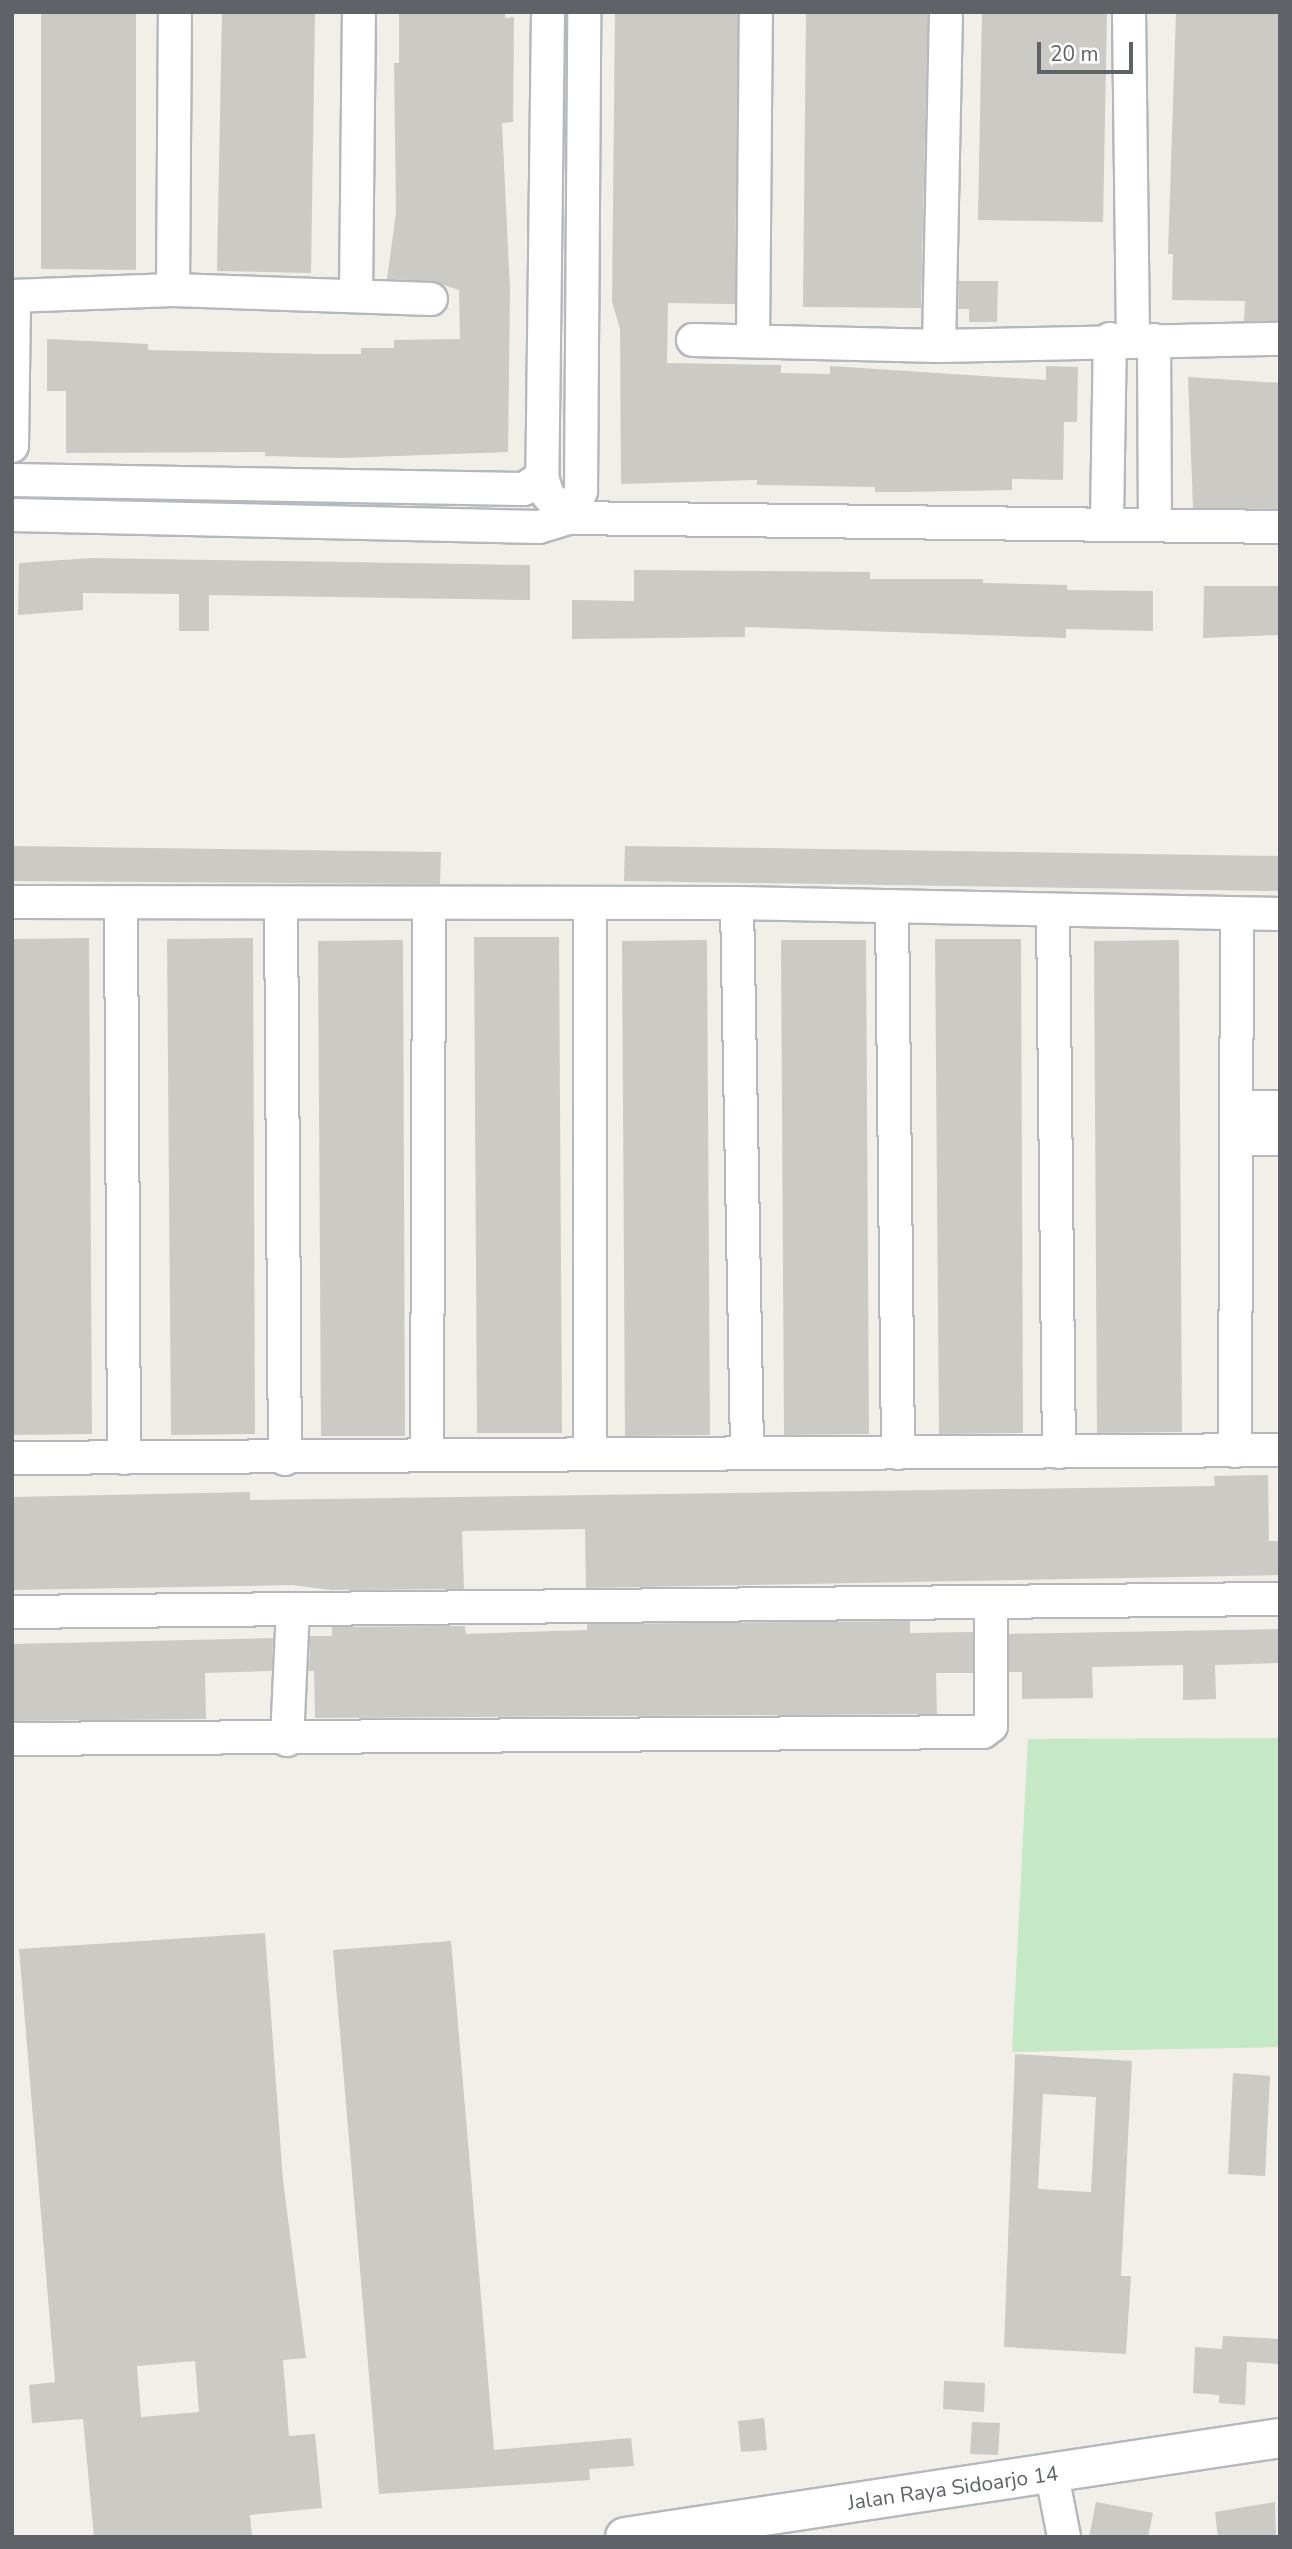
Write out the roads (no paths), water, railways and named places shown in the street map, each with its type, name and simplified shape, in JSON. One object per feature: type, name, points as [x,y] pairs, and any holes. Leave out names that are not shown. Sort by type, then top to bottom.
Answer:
[{"type":"main road","name":"Jalan Raya Sidoarjo 14","points":[[625,2537],[1052,2475],[1280,2438]]},
{"type":"street","points":[[173,290],[175,12]]},
{"type":"street","points":[[356,295],[359,12]]},
{"type":"street","points":[[548,12],[542,477],[548,495],[568,517]]},
{"type":"street","points":[[568,517],[581,491],[584,12]]},
{"type":"street","points":[[753,341],[756,12]]},
{"type":"street","points":[[939,345],[946,12]]},
{"type":"street","points":[[1129,12],[1133,339],[1155,522]]},
{"type":"street","points":[[544,265],[582,266]]},
{"type":"street","points":[[12,446],[13,296],[173,290],[431,299]]},
{"type":"street","points":[[693,340],[939,345],[1133,339],[1280,339]]},
{"type":"street","points":[[1107,521],[1133,339]]},
{"type":"street","points":[[12,480],[524,489],[542,477]]},
{"type":"street","points":[[12,493],[13,515],[538,527],[568,517],[1107,521],[1280,527]]},
{"type":"street","points":[[12,902],[590,907],[737,903],[1280,914]]},
{"type":"street","points":[[121,903],[124,1458]]},
{"type":"street","points":[[737,903],[747,1451]]},
{"type":"street","points":[[427,1454],[429,905]]},
{"type":"street","points":[[281,906],[285,1459]]},
{"type":"street","points":[[892,906],[898,1453]]},
{"type":"street","points":[[590,907],[590,1451]]},
{"type":"street","points":[[1053,910],[1059,1452]]},
{"type":"street","points":[[1236,1451],[1239,1107],[1237,914]]},
{"type":"street","points":[[1239,1107],[1280,1107]]},
{"type":"street","points":[[1238,1139],[1280,1139]]},
{"type":"street","points":[[12,1458],[285,1459],[590,1451],[898,1453],[1280,1450]]},
{"type":"street","points":[[12,1612],[1280,1599]]},
{"type":"street","points":[[12,1739],[287,1740],[983,1732],[991,1726],[991,1602]]},
{"type":"street","points":[[287,1740],[293,1610]]},
{"type":"street","points":[[1052,2475],[1064,2537]]}]
